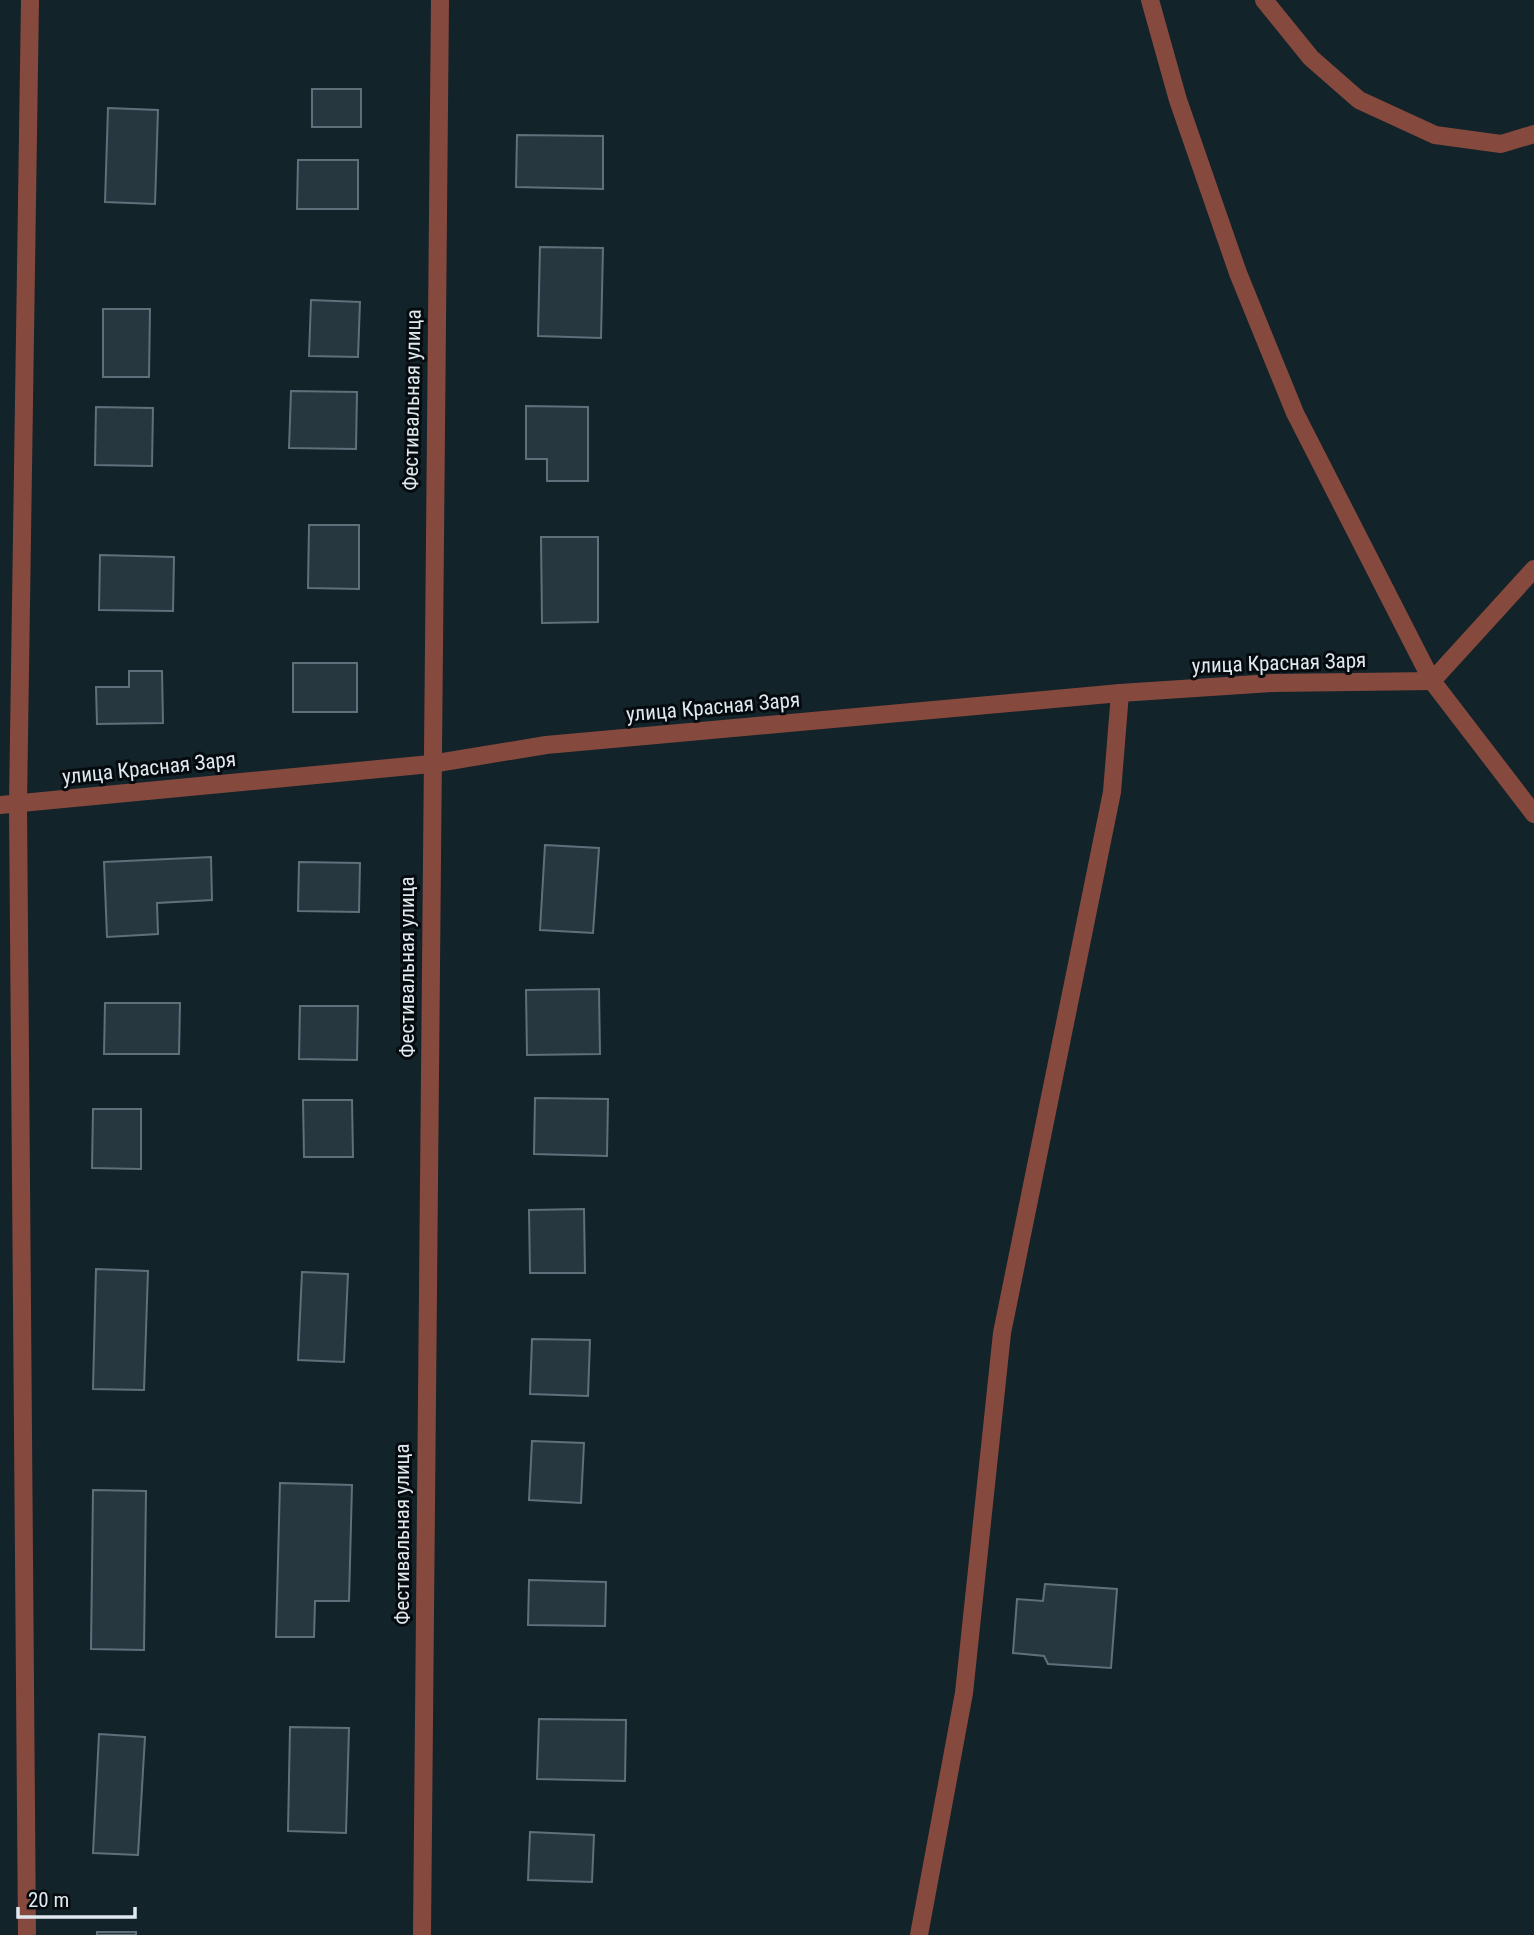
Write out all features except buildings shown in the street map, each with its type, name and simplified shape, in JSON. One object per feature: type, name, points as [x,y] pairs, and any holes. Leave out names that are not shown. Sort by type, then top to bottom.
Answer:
[{"type":"street","points":[[27,1935],[9,804],[30,0]]},
{"type":"street","name":"Фестивальная улица","points":[[422,1935],[440,0]]},
{"type":"street","points":[[1150,0],[1178,100],[1234,261],[1295,413],[1432,681],[1534,814]]},
{"type":"street","points":[[1264,0],[1311,58],[1359,100],[1435,135],[1500,144],[1534,134]]},
{"type":"street","points":[[1432,681],[1534,569]]},
{"type":"street","name":"улица Красная Заря","points":[[9,804],[431,764],[546,745],[1120,693],[1273,683],[1432,681]]},
{"type":"street","points":[[919,1935],[964,1693],[1002,1333],[1112,792],[1120,693]]}]
